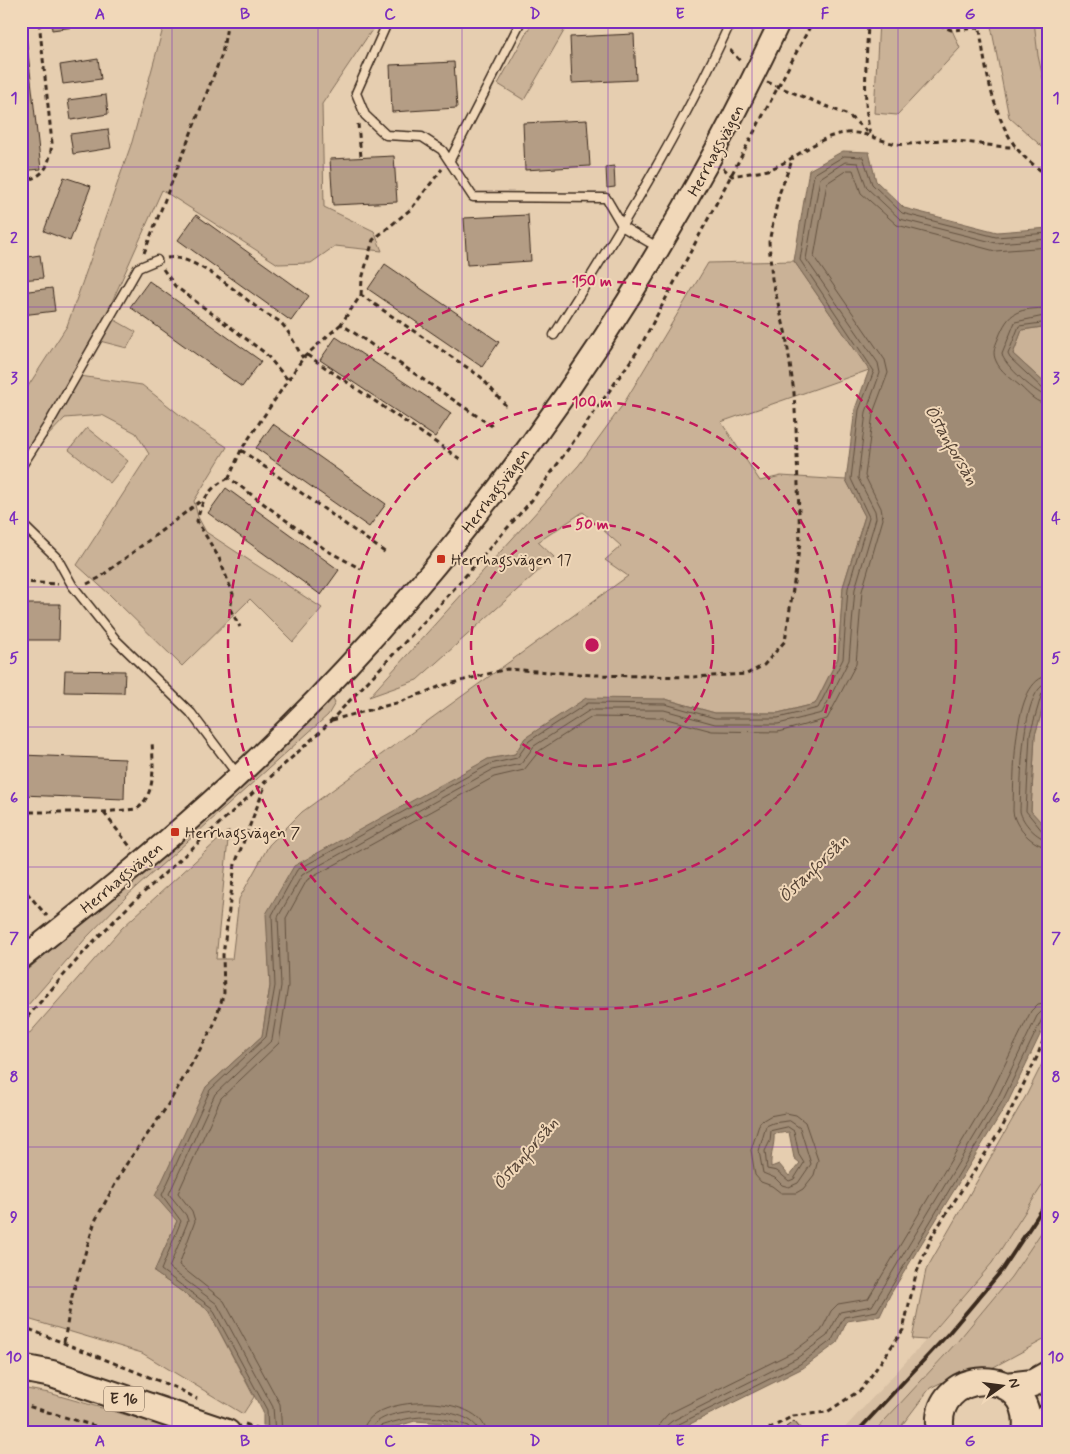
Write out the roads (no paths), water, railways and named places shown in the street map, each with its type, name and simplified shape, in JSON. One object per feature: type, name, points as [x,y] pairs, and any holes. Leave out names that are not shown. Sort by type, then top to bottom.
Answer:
[{"type":"highway","name":"E 16","points":[[21,1368],[52,1374],[239,1429]]},
{"type":"highway","points":[[921,1433],[942,1421],[952,1393],[968,1382],[988,1380],[1006,1386],[1033,1383],[1049,1374]]},
{"type":"highway","points":[[1006,1386],[1022,1403],[1027,1418],[1026,1433]]},
{"type":"highway","points":[[1035,1433],[1049,1417]]},
{"type":"street","name":"Herrhagsvägen","points":[[21,959],[141,861],[238,775],[366,645],[442,559],[532,442],[634,294],[754,77],[780,21]]},
{"type":"lane","points":[[388,21],[356,94],[365,115],[386,134],[422,137],[442,150],[473,197],[606,198],[623,227],[660,249]]},
{"type":"lane","points":[[450,160],[522,21]]},
{"type":"lane","points":[[554,335],[623,227],[684,121],[731,21]]},
{"type":"lane","points":[[21,467],[48,425],[138,268],[157,260]]},
{"type":"lane","points":[[21,523],[57,558],[72,585],[116,640],[191,713],[238,775]]},
{"type":"water","name":"Östanforsån","points":[[843,151],[869,152],[876,181],[904,208],[997,232],[1049,228],[1049,326],[1022,330],[1013,354],[1049,387],[1049,687],[1035,735],[1031,811],[1049,831],[1049,1016],[1008,1102],[890,1295],[880,1316],[847,1321],[837,1343],[803,1368],[672,1433],[475,1433],[443,1423],[415,1421],[374,1433],[263,1433],[263,1412],[208,1310],[154,1272],[177,1221],[155,1196],[206,1087],[262,1036],[270,986],[266,914],[294,866],[488,759],[515,754],[525,738],[586,698],[665,699],[715,713],[778,713],[815,704],[838,658],[843,587],[865,516],[846,480],[855,409],[869,370],[794,261],[809,170]],"holes":[[[789,1132],[794,1158],[800,1163],[789,1176],[779,1164],[771,1167],[774,1134]]]},
{"type":"railway","points":[[1047,21],[1049,39]]},
{"type":"railway","points":[[856,1433],[948,1334],[1002,1270],[1049,1199]]},
{"type":"place","name":"Herrhagsvägen 17","points":[[441,559]]},
{"type":"place","name":"Herrhagsvägen 7","points":[[175,832]]}]
